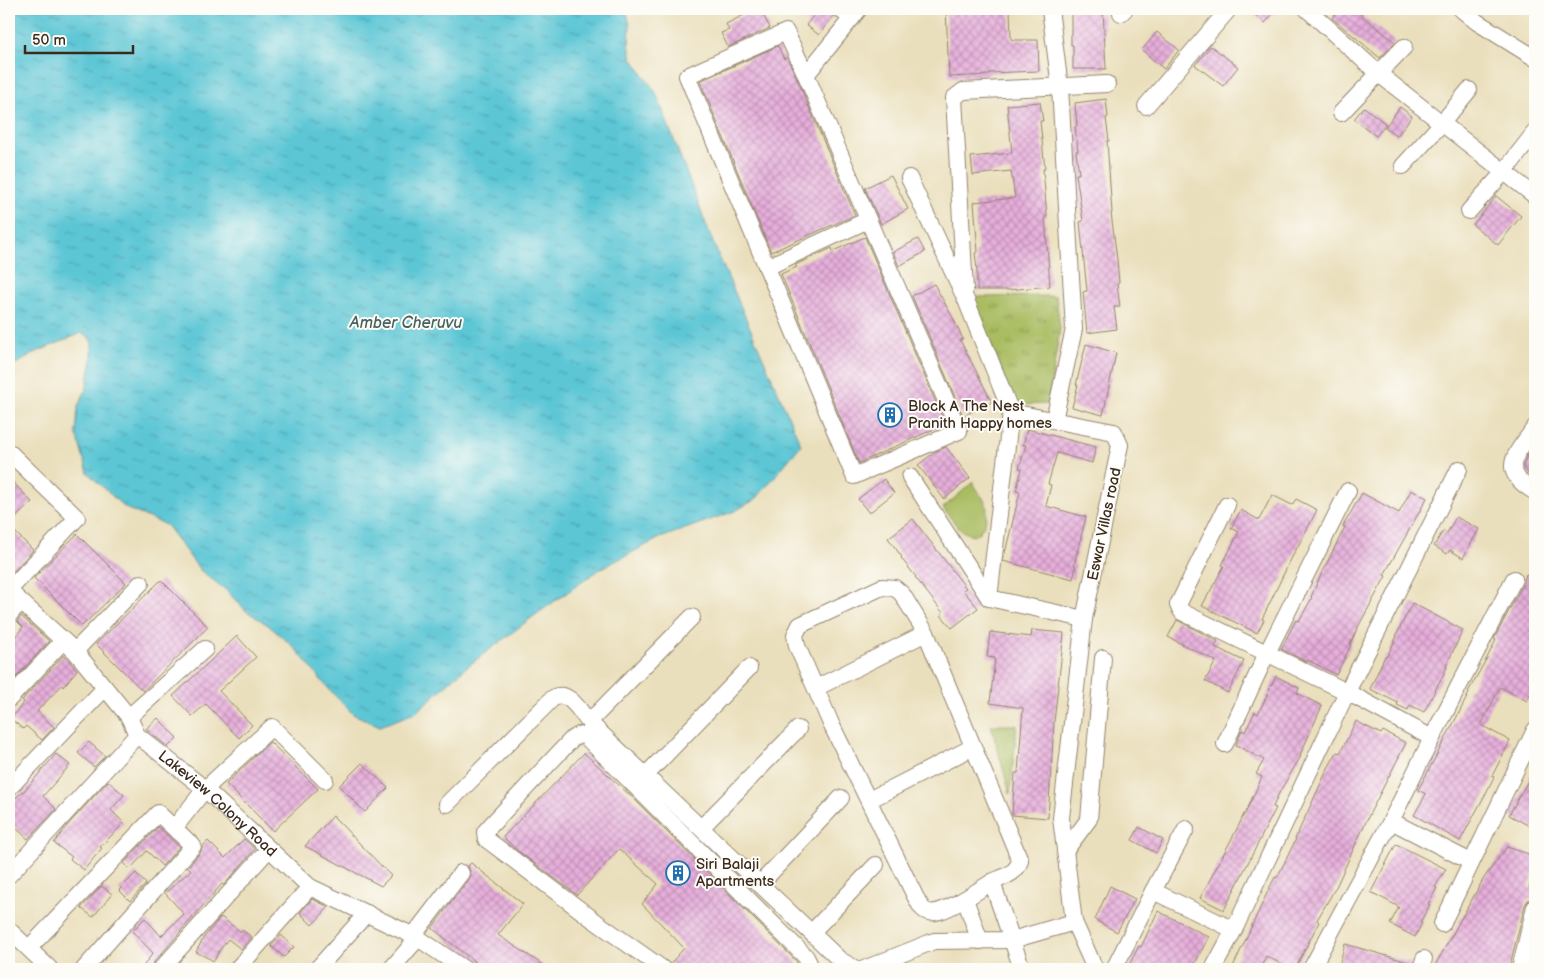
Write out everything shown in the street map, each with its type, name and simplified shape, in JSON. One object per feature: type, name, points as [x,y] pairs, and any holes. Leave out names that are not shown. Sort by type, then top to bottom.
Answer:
[{"type":"street","points":[[1050,9],[1060,86],[1074,329],[1054,420]]},
{"type":"street","points":[[1146,106],[1229,9]]},
{"type":"street","points":[[1462,9],[1477,22],[1535,58]]},
{"type":"street","points":[[806,75],[850,12]]},
{"type":"street","points":[[1317,12],[1379,74],[1535,196]]},
{"type":"street","points":[[786,32],[806,75],[959,431],[854,476],[687,76],[786,32]]},
{"type":"street","points":[[1341,113],[1404,47]]},
{"type":"street","points":[[966,300],[954,98],[963,91],[1107,84]]},
{"type":"street","points":[[1403,166],[1469,90]]},
{"type":"street","points":[[1469,211],[1504,172],[1535,132]]},
{"type":"street","points":[[909,178],[966,300],[1011,412],[989,598]]},
{"type":"street","points":[[767,267],[868,220]]},
{"type":"street","name":"Eswar Villas road","points":[[1011,412],[1114,432],[1120,445],[1084,619],[1061,818],[1074,922],[1095,969]]},
{"type":"street","points":[[1535,427],[1513,461],[1513,469],[1516,477],[1535,492]]},
{"type":"street","points":[[9,454],[77,518],[13,594],[9,615]]},
{"type":"street","points":[[1213,969],[1234,930],[1347,692],[1459,469]]},
{"type":"street","points":[[910,477],[989,598],[1084,619]]},
{"type":"street","points":[[1225,744],[1266,653],[1348,490]]},
{"type":"street","points":[[1227,504],[1178,605],[1182,612],[1347,692],[1432,738]]},
{"type":"street","points":[[1311,969],[1391,821],[1514,579]]},
{"type":"street","points":[[9,699],[141,583]]},
{"type":"street","points":[[882,587],[895,588],[902,594],[926,633],[1020,860],[1015,871],[992,882],[965,899],[937,912],[929,912],[923,909],[832,726],[816,688],[797,646],[795,635],[800,625],[882,587]]},
{"type":"street","name":"Lakeview Colony Road","points":[[13,594],[69,646],[129,717],[137,735],[205,789],[310,887],[416,937],[464,969]]},
{"type":"street","points":[[590,722],[692,618]]},
{"type":"street","points":[[816,688],[926,633]]},
{"type":"street","points":[[129,717],[205,649]]},
{"type":"street","points":[[1065,850],[1089,819],[1103,658]]},
{"type":"street","points":[[646,775],[749,668]]},
{"type":"street","points":[[9,788],[105,688]]},
{"type":"street","points":[[446,804],[553,698],[558,695],[566,697],[840,960],[856,969]]},
{"type":"street","points":[[175,828],[205,789],[272,727],[325,780]]},
{"type":"street","points":[[701,828],[798,729]]},
{"type":"street","points":[[9,875],[137,735]]},
{"type":"street","points":[[664,969],[594,921],[486,839],[485,832],[492,824],[572,739],[579,735],[585,736],[806,957],[809,963],[805,969]]},
{"type":"street","points":[[1442,924],[1534,735]]},
{"type":"street","points":[[869,800],[973,747]]},
{"type":"street","points":[[760,884],[841,798]]},
{"type":"street","points":[[28,948],[158,813],[193,846],[84,969]]},
{"type":"street","points":[[1391,821],[1471,862]]},
{"type":"street","points":[[1114,969],[1152,891],[1186,829]]},
{"type":"street","points":[[161,969],[269,849]]},
{"type":"street","points":[[812,932],[876,865]]},
{"type":"street","points":[[391,969],[461,873]]},
{"type":"street","points":[[992,882],[1022,969]]},
{"type":"street","points":[[237,969],[310,887]]},
{"type":"street","points":[[1152,891],[1234,930]]},
{"type":"street","points":[[965,899],[980,941]]},
{"type":"street","points":[[1520,969],[1530,952],[1535,907]]},
{"type":"street","points":[[317,969],[367,913]]},
{"type":"street","points":[[864,969],[883,966],[934,941],[1012,940],[1074,922]]},
{"type":"street","points":[[9,930],[47,968]]},
{"type":"green space","points":[[1056,296],[1060,329],[1048,404],[1015,405],[972,297]]},
{"type":"green space","points":[[973,482],[986,504],[987,514],[983,527],[973,536],[960,530],[943,508]]},
{"type":"green space","points":[[991,725],[1017,725],[1010,794]]},
{"type":"water","name":"Amber Cheruvu","points":[[9,9],[626,9],[630,25],[629,45],[632,58],[656,93],[714,245],[801,445],[756,499],[735,511],[660,538],[600,569],[464,669],[415,713],[380,726],[353,714],[327,687],[294,647],[268,625],[245,610],[226,590],[200,570],[166,525],[125,508],[88,473],[76,433],[78,406],[86,390],[92,360],[92,343],[89,337],[82,333],[34,353],[18,363],[9,364]]},
{"type":"building","points":[[756,9],[760,9],[770,28],[728,47],[721,33],[729,30],[726,24]]},
{"type":"building","points":[[819,9],[826,9],[833,16],[819,35],[806,25]]},
{"type":"building","points":[[946,9],[1010,9],[1011,39],[1038,40],[1039,71],[949,77]]},
{"type":"building","points":[[1071,9],[1103,9],[1106,69],[1073,69]]},
{"type":"building","points":[[1248,9],[1277,9],[1265,23]]},
{"type":"building","points":[[1339,9],[1354,9],[1395,42],[1380,58],[1332,18]]},
{"type":"building","points":[[1157,32],[1179,50],[1164,69],[1142,50]]},
{"type":"building","points":[[778,46],[784,59],[787,57],[855,215],[771,252],[700,81]]},
{"type":"building","points":[[1211,46],[1238,67],[1223,86],[1195,65]]},
{"type":"building","points":[[1106,99],[1111,213],[1117,259],[1119,283],[1117,284],[1120,307],[1114,307],[1117,329],[1087,333],[1083,292],[1087,291],[1080,222],[1083,221],[1076,174],[1079,174],[1076,151],[1078,151],[1075,103]]},
{"type":"building","points":[[1040,102],[1043,121],[1040,121],[1045,169],[1043,169],[1047,216],[1045,217],[1050,286],[1008,290],[977,290],[975,253],[978,252],[974,202],[1015,198],[1011,171],[973,175],[971,157],[1012,153],[1007,105]]},
{"type":"building","points":[[1364,107],[1386,124],[1376,136],[1354,119]]},
{"type":"building","points":[[1400,107],[1412,116],[1397,136],[1385,127]]},
{"type":"building","points":[[891,175],[908,209],[881,224],[865,188]]},
{"type":"building","points":[[1496,196],[1521,216],[1498,245],[1473,225]]},
{"type":"building","points":[[865,237],[945,424],[859,463],[781,274],[797,267],[795,265],[832,248],[833,251]]},
{"type":"building","points":[[918,239],[925,252],[899,266],[893,252]]},
{"type":"building","points":[[934,284],[953,318],[963,339],[960,340],[992,402],[963,416],[912,296]]},
{"type":"building","points":[[1086,344],[1116,353],[1103,415],[1072,407]]},
{"type":"building","points":[[1027,429],[1096,447],[1092,463],[1057,453],[1048,484],[1051,485],[1046,506],[1086,517],[1074,565],[1076,566],[1073,579],[1003,561],[1020,492],[1016,491],[1022,469],[1019,468],[1026,445],[1023,445]]},
{"type":"building","points":[[1535,444],[1535,479],[1523,467],[1526,458]]},
{"type":"building","points":[[946,447],[970,478],[944,499],[918,465],[935,452]]},
{"type":"building","points":[[9,478],[32,502],[9,524]]},
{"type":"building","points":[[884,479],[894,493],[869,513],[858,499]]},
{"type":"building","points":[[1411,490],[1427,498],[1384,575],[1386,576],[1358,627],[1336,675],[1308,660],[1307,662],[1281,649],[1296,620],[1299,621],[1312,598],[1319,579],[1345,527],[1343,526],[1362,493],[1399,513]]},
{"type":"building","points":[[1272,495],[1292,505],[1296,499],[1317,510],[1289,563],[1257,633],[1202,606],[1224,566],[1222,565],[1239,532],[1231,528],[1241,510],[1259,520]]},
{"type":"building","points":[[1456,517],[1479,529],[1463,558],[1450,550],[1447,554],[1434,546],[1443,531],[1447,533]]},
{"type":"building","points":[[913,519],[966,588],[963,590],[978,608],[952,628],[888,538]]},
{"type":"building","points":[[9,526],[33,550],[9,576]]},
{"type":"building","points":[[77,534],[126,583],[82,626],[34,578]]},
{"type":"building","points":[[1526,574],[1535,579],[1535,685],[1527,701],[1500,687],[1481,725],[1510,741],[1492,776],[1494,777],[1485,795],[1460,841],[1414,815],[1426,794],[1418,790],[1496,640],[1494,639],[1523,584]]},
{"type":"building","points":[[161,580],[208,627],[143,691],[96,644]]},
{"type":"building","points":[[1412,603],[1463,630],[1424,712],[1410,705],[1408,710],[1370,689]]},
{"type":"building","points":[[21,616],[49,641],[9,685],[9,645],[23,627],[17,621]]},
{"type":"building","points":[[1177,620],[1218,641],[1215,647],[1244,661],[1228,693],[1205,681],[1216,661],[1168,637]]},
{"type":"building","points":[[1032,630],[1064,633],[1054,722],[1048,818],[1012,815],[1015,773],[1018,773],[1023,708],[990,703],[995,658],[987,657],[990,632],[1031,637]]},
{"type":"building","points":[[237,636],[256,657],[219,691],[252,725],[239,738],[206,704],[192,716],[173,696]]},
{"type":"building","points":[[64,655],[77,670],[63,687],[62,685],[37,711],[54,727],[42,740],[26,726],[23,729],[11,719],[24,702],[22,700]]},
{"type":"building","points":[[1276,676],[1299,688],[1297,693],[1322,706],[1301,756],[1280,791],[1273,807],[1276,808],[1224,910],[1200,898],[1245,814],[1262,777],[1256,774],[1264,760],[1236,745],[1242,730],[1245,732],[1255,712],[1258,714]]},
{"type":"building","points":[[158,718],[177,738],[168,747],[146,729]]},
{"type":"building","points":[[1356,721],[1381,734],[1383,731],[1406,743],[1370,813],[1336,887],[1317,920],[1319,922],[1295,969],[1291,969],[1266,956],[1260,969],[1232,969],[1268,891],[1275,877],[1277,878],[1296,839],[1328,768],[1337,752],[1340,753]]},
{"type":"building","points":[[89,742],[105,756],[94,767],[78,753]]},
{"type":"building","points":[[270,742],[318,789],[273,831],[226,784]]},
{"type":"building","name":"Siri Balaji Apartments","points":[[584,753],[633,798],[797,962],[795,969],[673,969],[671,963],[684,948],[642,904],[658,884],[619,849],[577,895],[518,851],[503,837]]},
{"type":"building","points":[[56,754],[70,765],[43,796],[56,809],[28,839],[15,827],[9,834],[9,803],[25,790]]},
{"type":"building","points":[[362,763],[388,788],[365,812],[339,786]]},
{"type":"building","points":[[1535,768],[1535,829],[1509,815]]},
{"type":"building","points":[[108,781],[124,795],[111,810],[124,823],[100,847],[102,848],[84,870],[70,859],[72,857],[54,843]]},
{"type":"building","points":[[333,816],[391,876],[381,886],[305,846]]},
{"type":"building","points":[[158,827],[179,847],[162,866],[147,851],[130,869],[124,863]]},
{"type":"building","points":[[1139,827],[1163,840],[1156,853],[1132,840]]},
{"type":"building","points":[[244,839],[255,849],[154,962],[151,969],[141,969],[153,953],[132,931],[145,918],[161,936],[184,914],[165,893],[191,870],[188,867],[200,853],[203,846],[208,841],[225,858]]},
{"type":"building","points":[[1396,844],[1446,869],[1435,887],[1437,888],[1428,904],[1430,905],[1420,922],[1422,923],[1415,937],[1390,924],[1399,907],[1371,892]]},
{"type":"building","points":[[1507,847],[1535,856],[1535,869],[1529,888],[1535,889],[1535,897],[1528,900],[1525,905],[1509,969],[1433,969],[1484,878]]},
{"type":"building","points":[[471,863],[523,904],[498,935],[549,969],[484,969],[432,928],[469,879],[471,874],[468,866]]},
{"type":"building","points":[[136,873],[146,884],[130,901],[119,890]]},
{"type":"building","points":[[102,886],[112,894],[93,917],[81,908]]},
{"type":"building","points":[[1110,886],[1135,899],[1117,932],[1095,920]]},
{"type":"building","points":[[312,899],[329,907],[312,925],[300,913]]},
{"type":"building","points":[[1158,911],[1209,937],[1192,969],[1127,969],[1139,946],[1141,947]]},
{"type":"building","points":[[221,917],[241,932],[242,930],[252,937],[241,949],[228,939],[214,961],[196,952],[204,937]]},
{"type":"building","points":[[281,935],[294,947],[284,957],[271,946]]},
{"type":"building","points":[[1345,944],[1412,963],[1411,969],[1338,969]]},
{"type":"place","name":"Block A The Nest Pranith Happy homes","points":[[890,415]]},
{"type":"place","name":"Siri Balaji Apartments","points":[[678,873]]}]
